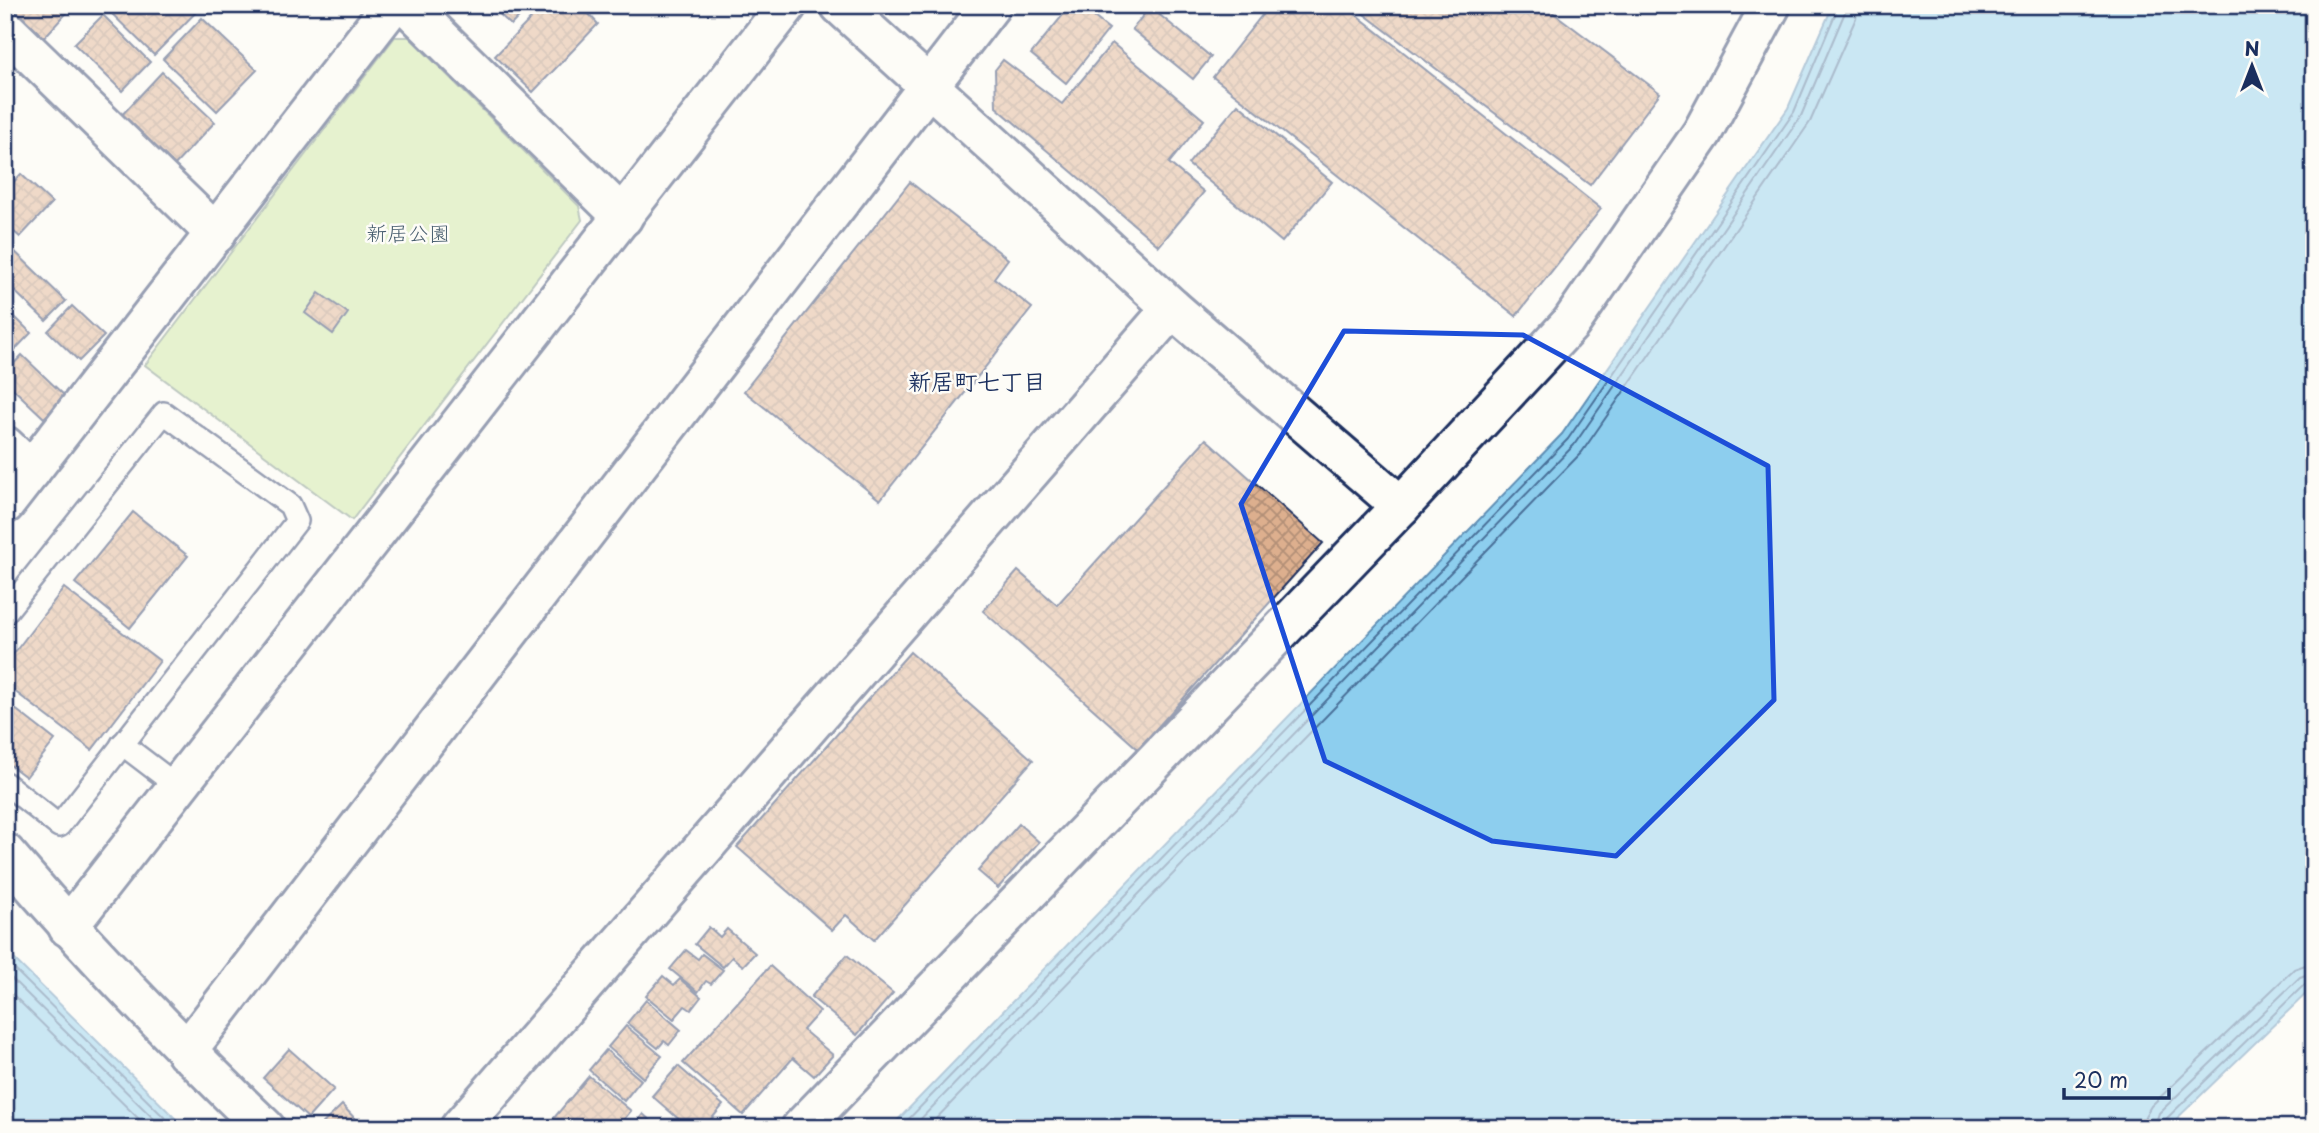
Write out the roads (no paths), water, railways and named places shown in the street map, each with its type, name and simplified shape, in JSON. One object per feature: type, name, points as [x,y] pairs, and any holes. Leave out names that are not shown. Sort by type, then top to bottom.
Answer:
[{"type":"street","points":[[5,504],[18,458],[216,234],[392,5]]},
{"type":"street","points":[[407,5],[623,217]]},
{"type":"street","points":[[68,927],[787,5]]},
{"type":"street","points":[[840,5],[926,88],[1172,309],[1401,506]]},
{"type":"street","points":[[186,1052],[990,5]]},
{"type":"street","points":[[801,1128],[1401,506],[1571,323],[1702,133],[1771,5]]},
{"type":"street","points":[[5,29],[216,234]]},
{"type":"street","points":[[460,1128],[1172,309]]},
{"type":"street","points":[[5,853],[68,927],[186,1052],[265,1128]]},
{"type":"lane","points":[[5,613],[164,413],[290,505],[297,521],[60,826],[5,783]]},
{"type":"lane","points":[[122,744],[177,786]]},
{"type":"water","points":[[1833,5],[2310,5],[2314,8],[2314,986],[2167,1128],[890,1128],[1562,434],[1788,108]]},
{"type":"water","points":[[5,950],[185,1128],[5,1128]]},
{"type":"district","name":"新居町七丁目","points":[[977,382]]},
{"type":"park label","name":"新居公園","points":[[408,234]]}]
